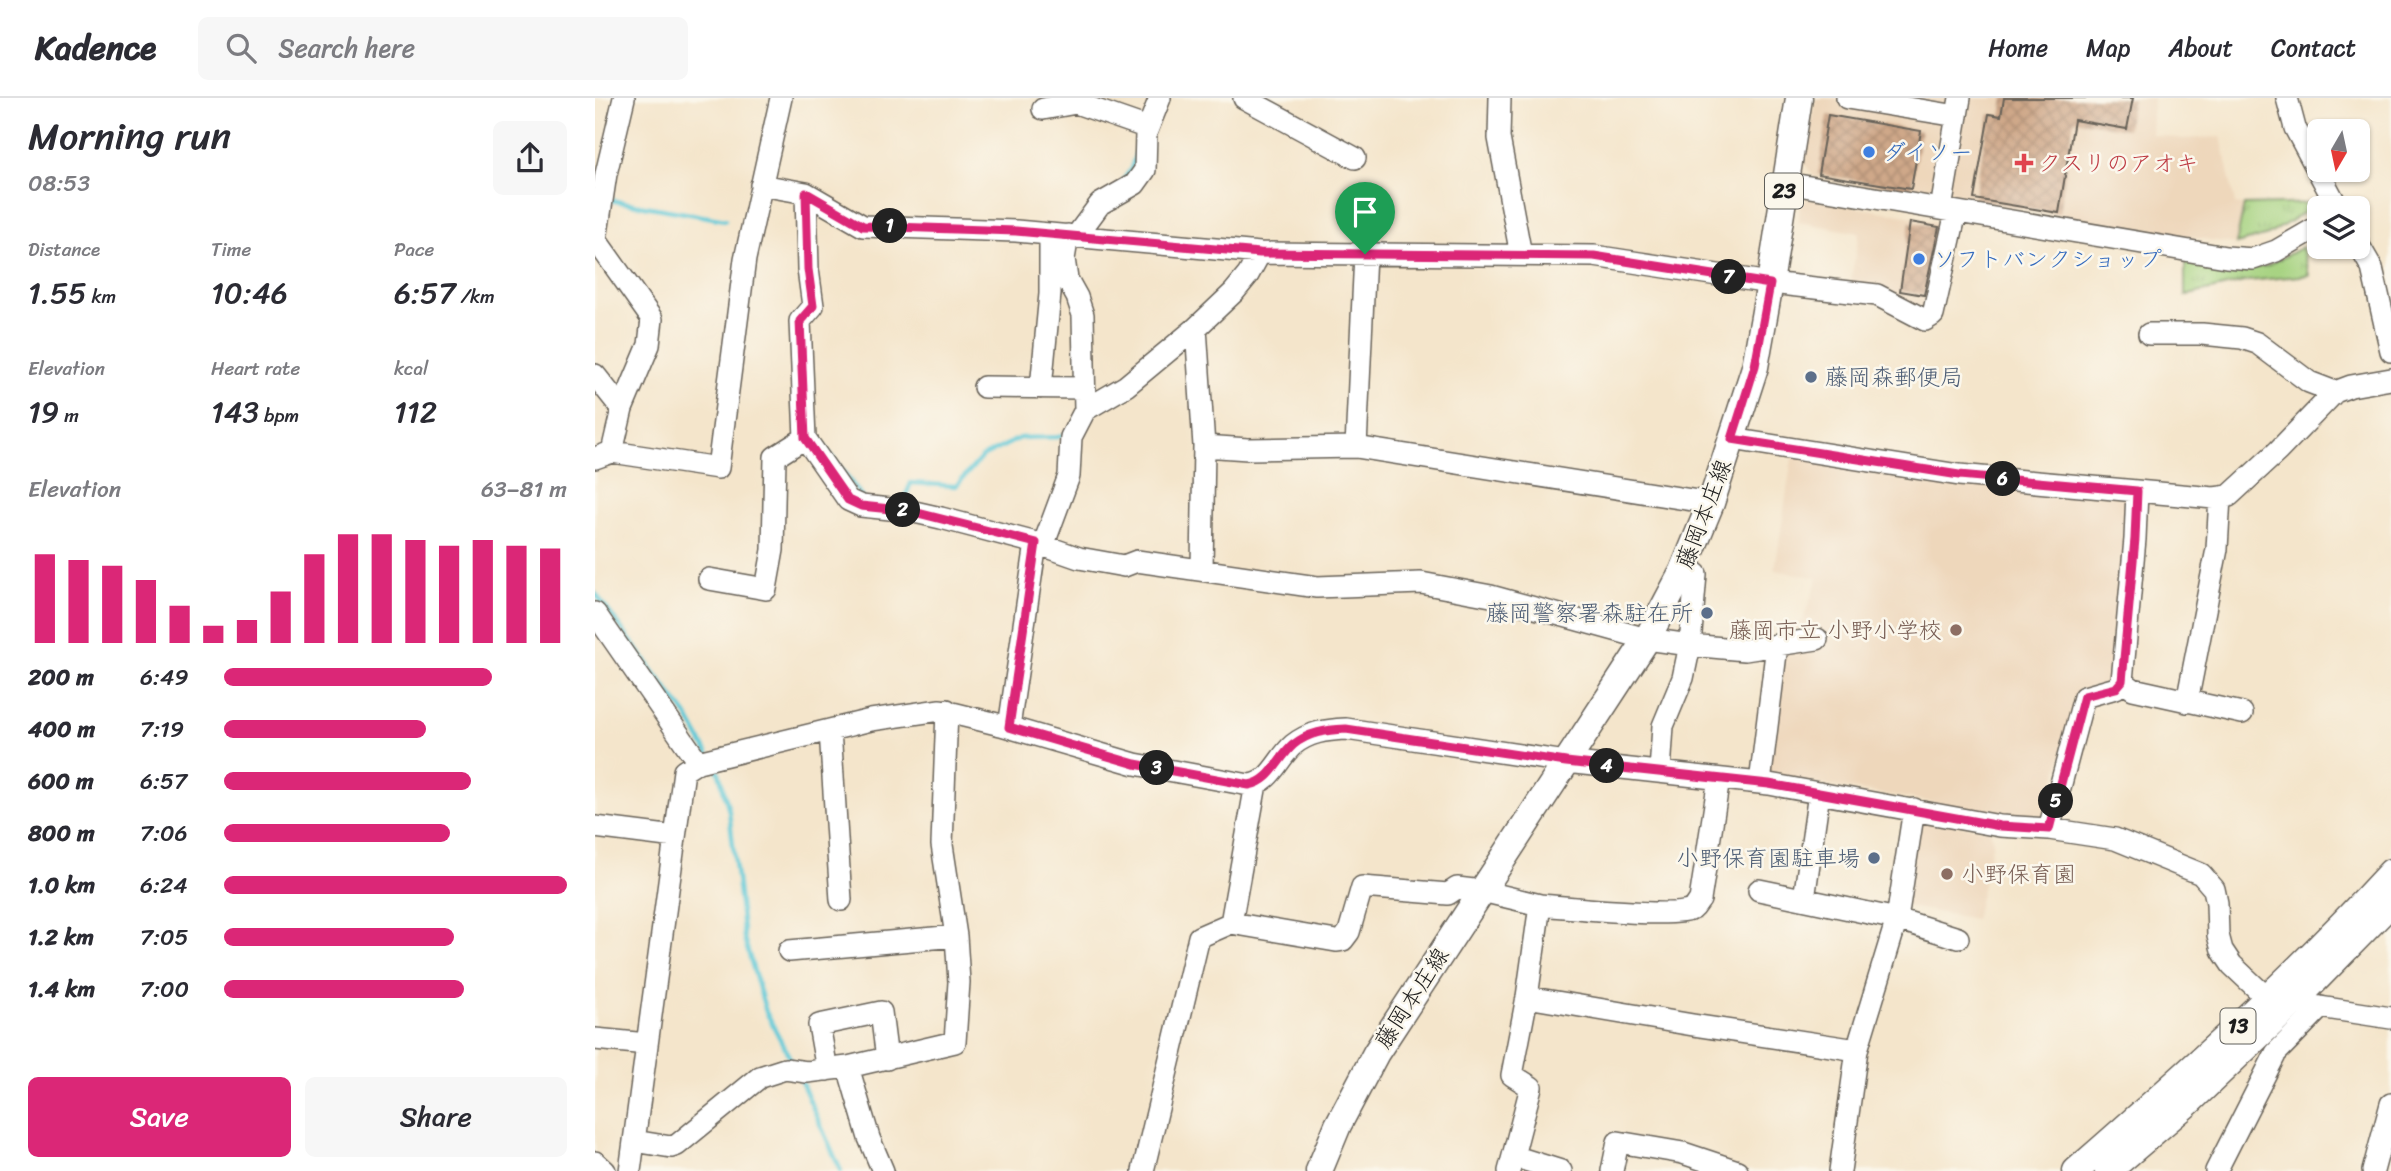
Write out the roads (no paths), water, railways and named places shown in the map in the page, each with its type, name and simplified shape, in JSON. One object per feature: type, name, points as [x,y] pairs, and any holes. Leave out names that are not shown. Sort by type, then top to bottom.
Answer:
[{"type":"main road","name":"藤岡本庄線","points":[[1319,1171],[1338,1125],[1376,1053],[1647,639],[1685,566],[1711,503],[1755,366],[1799,98]]},
{"type":"main road","name":"13","points":[[2076,1171],[2268,999],[2391,872]]},
{"type":"main road","name":"13","points":[[2108,1171],[2189,1102],[2294,1002],[2391,903]]},
{"type":"street","points":[[624,98],[601,173],[596,240],[652,319],[649,345],[604,455],[718,468],[745,259],[781,98]]},
{"type":"street","points":[[1041,388],[1050,294],[1065,235],[1100,204],[1135,184],[1145,170],[1146,133],[1160,98]]},
{"type":"street","points":[[1244,98],[1355,158]]},
{"type":"street","points":[[1500,98],[1499,138],[1521,255]]},
{"type":"street","points":[[761,185],[806,193],[863,226],[1016,231],[1260,253],[1594,256],[1770,284],[1877,295],[1925,320],[1933,315],[1949,211],[1958,107],[1847,98]]},
{"type":"street","points":[[2287,98],[2295,128],[2332,196]]},
{"type":"street","points":[[1043,109],[1076,103],[1148,128]]},
{"type":"street","points":[[1786,183],[2226,257],[2253,258],[2276,251],[2307,233]]},
{"type":"street","points":[[806,193],[808,269],[813,306],[800,321],[805,438],[848,500],[861,506],[910,511],[1079,558],[1123,566],[1137,561],[1317,587],[1421,583],[1492,596],[1647,639],[1745,650],[1817,639]]},
{"type":"street","points":[[1009,727],[1039,545],[1069,475],[1071,437],[1084,399],[1083,315],[1067,279],[1063,259],[1065,235]]},
{"type":"street","points":[[983,387],[1041,388],[1084,399],[1126,386],[1196,328],[1234,292],[1248,275],[1260,253]]},
{"type":"street","points":[[1356,447],[1365,254]]},
{"type":"street","points":[[2367,259],[2372,268],[2391,351]]},
{"type":"street","points":[[1196,328],[1204,446],[1202,569]]},
{"type":"street","points":[[2149,334],[2202,334],[2242,338],[2256,343],[2309,382],[2335,392]]},
{"type":"street","points":[[595,375],[622,409]]},
{"type":"street","points":[[1732,439],[1959,475],[2220,497],[2229,496],[2277,452],[2335,392],[2351,386],[2391,379]]},
{"type":"street","points":[[709,579],[766,589],[773,550],[775,457],[805,438]]},
{"type":"street","points":[[1204,446],[1248,449],[1356,447],[1711,503]]},
{"type":"street","points":[[2049,829],[2084,696],[2116,688],[2122,681],[2137,491]]},
{"type":"street","points":[[2187,702],[2217,549],[2220,497]]},
{"type":"street","points":[[1660,772],[1663,726],[1683,678],[1691,645],[1696,574],[1685,566]]},
{"type":"street","points":[[595,613],[698,762]]},
{"type":"street","points":[[1760,783],[1777,645]]},
{"type":"street","points":[[2122,681],[2133,689],[2242,713]]},
{"type":"street","points":[[634,1140],[671,1147],[677,1145],[760,1077],[785,1069],[807,1072],[848,1067],[955,1042],[959,982],[956,936],[942,845],[947,710]]},
{"type":"street","points":[[630,1171],[684,771],[698,762],[871,720],[947,710],[1135,764],[1227,782],[1256,784],[1265,779],[1291,747],[1303,738],[1322,730],[1346,729],[1566,762],[1760,783],[2000,826],[2049,829],[2115,839],[2201,874],[2214,888],[2222,950],[2232,965],[2268,999],[2391,1018]]},
{"type":"street","points":[[830,730],[841,900]]},
{"type":"street","points":[[1143,1171],[1199,937],[1231,923],[1343,940],[1349,933],[1362,887],[1448,894],[1457,888],[1482,891],[1539,905],[1604,911],[1676,913],[1693,909],[1700,900],[1719,779]]},
{"type":"street","points":[[1231,923],[1256,784]]},
{"type":"street","points":[[1804,899],[1819,793]]},
{"type":"street","points":[[1840,1171],[1857,1050],[1897,919],[1915,809]]},
{"type":"street","points":[[595,827],[675,837]]},
{"type":"street","points":[[1759,890],[1897,919],[1958,938]]},
{"type":"street","points":[[1539,905],[1527,997],[1512,1075],[1531,1087],[1511,1164],[1562,1171]]},
{"type":"street","points":[[789,950],[956,936]]},
{"type":"street","points":[[1527,997],[1693,1026],[1857,1050]]},
{"type":"street","points":[[2216,1171],[2276,1053],[2321,1007]]},
{"type":"street","points":[[827,1070],[819,1025],[881,1012],[894,1057]]},
{"type":"street","points":[[595,1038],[647,1044]]},
{"type":"street","points":[[848,1067],[869,1138],[883,1171]]},
{"type":"street","points":[[2373,1171],[2391,1104]]},
{"type":"street","points":[[1612,1171],[1618,1142],[1682,1153],[1737,1171]]},
{"type":"street","points":[[595,1162],[605,1171]]},
{"type":"waterway","points":[[1124,179],[1131,169],[1136,153]]},
{"type":"waterway","points":[[610,200],[725,220]]},
{"type":"waterway","points":[[899,501],[903,502],[911,483],[956,486],[982,457],[1020,438],[1063,435]]},
{"type":"waterway","points":[[820,441],[863,498]]},
{"type":"waterway","points":[[595,593],[688,717],[708,754]]},
{"type":"waterway","points":[[714,765],[719,773],[729,811],[744,938],[766,1012],[792,1062]]},
{"type":"waterway","points":[[800,1079],[841,1171]]},
{"type":"place","name":"ダイソー","points":[[1869,152]]},
{"type":"place","name":"クスリのアオキ","points":[[2024,163]]},
{"type":"place","name":"ソフトバンクショップ","points":[[1919,259]]},
{"type":"place","name":"藤岡森郵便局","points":[[1811,377]]},
{"type":"place","name":"藤岡警察署森駐在所","points":[[1707,613]]},
{"type":"place","name":"藤岡市立 小野小学校","points":[[1956,630]]},
{"type":"place","name":"小野保育園駐車場","points":[[1874,858]]},
{"type":"place","name":"小野保育園","points":[[1947,874]]}]
